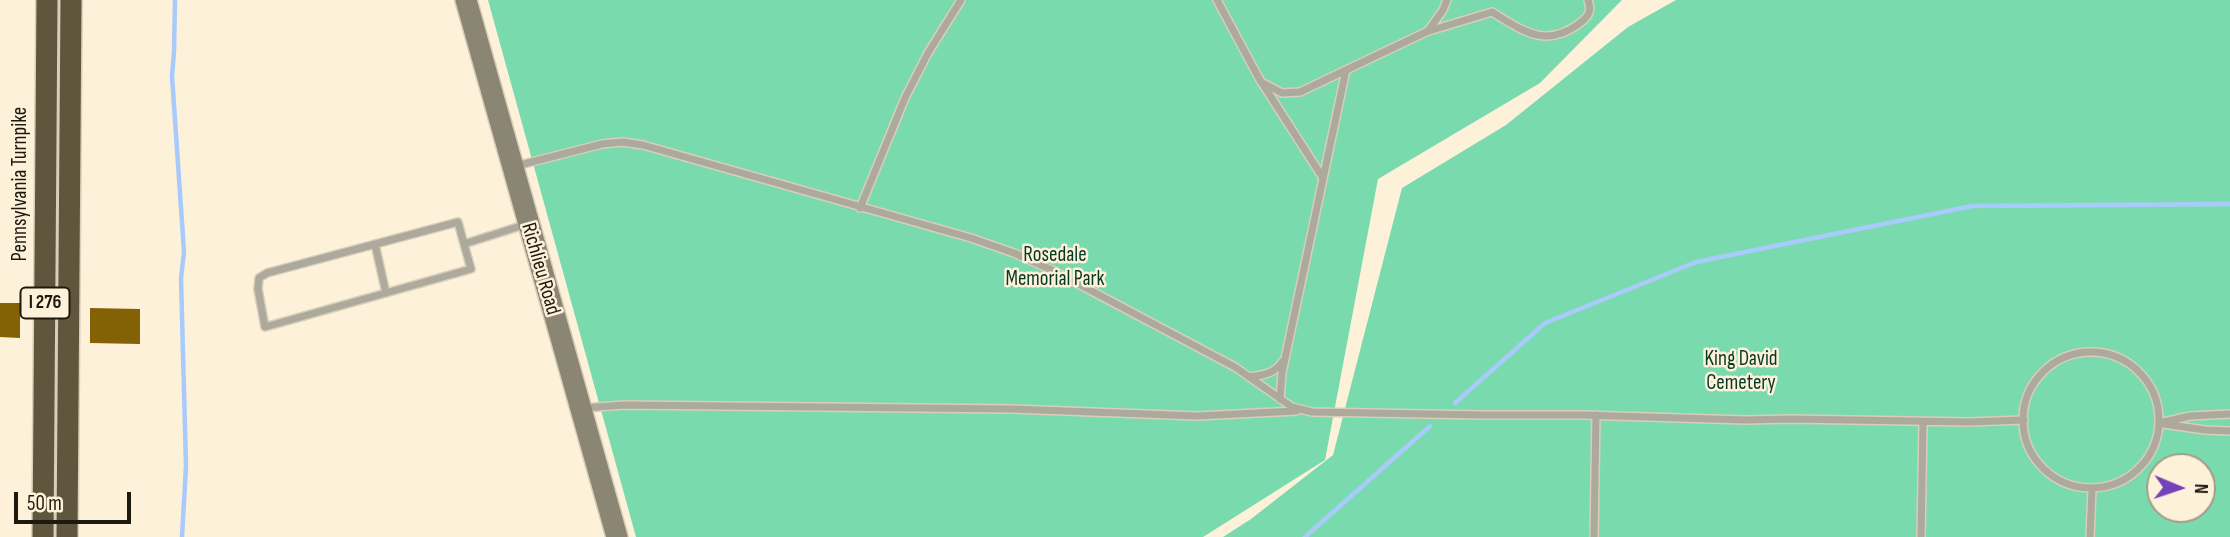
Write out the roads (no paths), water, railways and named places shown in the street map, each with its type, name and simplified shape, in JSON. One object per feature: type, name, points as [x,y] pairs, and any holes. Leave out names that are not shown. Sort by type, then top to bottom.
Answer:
[{"type":"highway","name":"Pennsylvania Turnpike","points":[[43,537],[47,0]]},
{"type":"highway","name":"I 276","points":[[67,537],[71,0]]},
{"type":"main road","name":"Richlieu Road","points":[[466,0],[617,537]]},
{"type":"lane","points":[[860,208],[905,98],[928,53],[961,0]]},
{"type":"lane","points":[[1217,0],[1261,82],[1323,178]]},
{"type":"lane","points":[[1428,31],[1447,0]]},
{"type":"lane","points":[[1261,82],[1282,93],[1300,92],[1428,31],[1492,12],[1524,31],[1550,37],[1571,30],[1588,17],[1591,8],[1588,0]]},
{"type":"lane","points":[[1280,399],[1285,357],[1346,70]]},
{"type":"lane","points":[[511,167],[602,144],[622,142],[643,145],[971,238],[1054,271],[1191,342],[1292,407],[1305,410]]},
{"type":"lane","points":[[458,222],[464,244],[471,269],[265,327],[258,289],[260,278],[267,273],[458,222]]},
{"type":"lane","points":[[464,244],[528,224]]},
{"type":"lane","points":[[374,244],[386,293]]},
{"type":"lane","points":[[2093,352],[2122,360],[2141,374],[2154,393],[2159,423],[2152,452],[2133,474],[2106,487],[2092,489],[2062,482],[2038,463],[2025,435],[2024,420],[2025,405],[2031,390],[2044,372],[2063,359],[2093,352]]},
{"type":"lane","points":[[1249,377],[1267,375],[1277,369],[1285,357]]},
{"type":"lane","points":[[580,408],[624,405],[1013,409],[1197,416],[1305,410],[1746,420],[2024,420]]},
{"type":"lane","points":[[2159,423],[2190,415],[2230,414]]},
{"type":"lane","points":[[1594,537],[1596,415]]},
{"type":"lane","points":[[1921,537],[1923,422]]},
{"type":"lane","points":[[2159,423],[2184,428],[2230,430]]},
{"type":"lane","points":[[2090,537],[2092,489]]},
{"type":"waterway","points":[[175,0],[172,76],[184,252],[181,278],[186,466],[182,537]]},
{"type":"waterway","points":[[1455,403],[1545,323],[1696,262],[1972,206],[2230,204]]},
{"type":"waterway","points":[[1305,537],[1430,426]]},
{"type":"park label","name":"Rosedale Memorial Park","points":[[1055,268]]},
{"type":"park label","name":"King David Cemetery","points":[[1741,372]]}]
